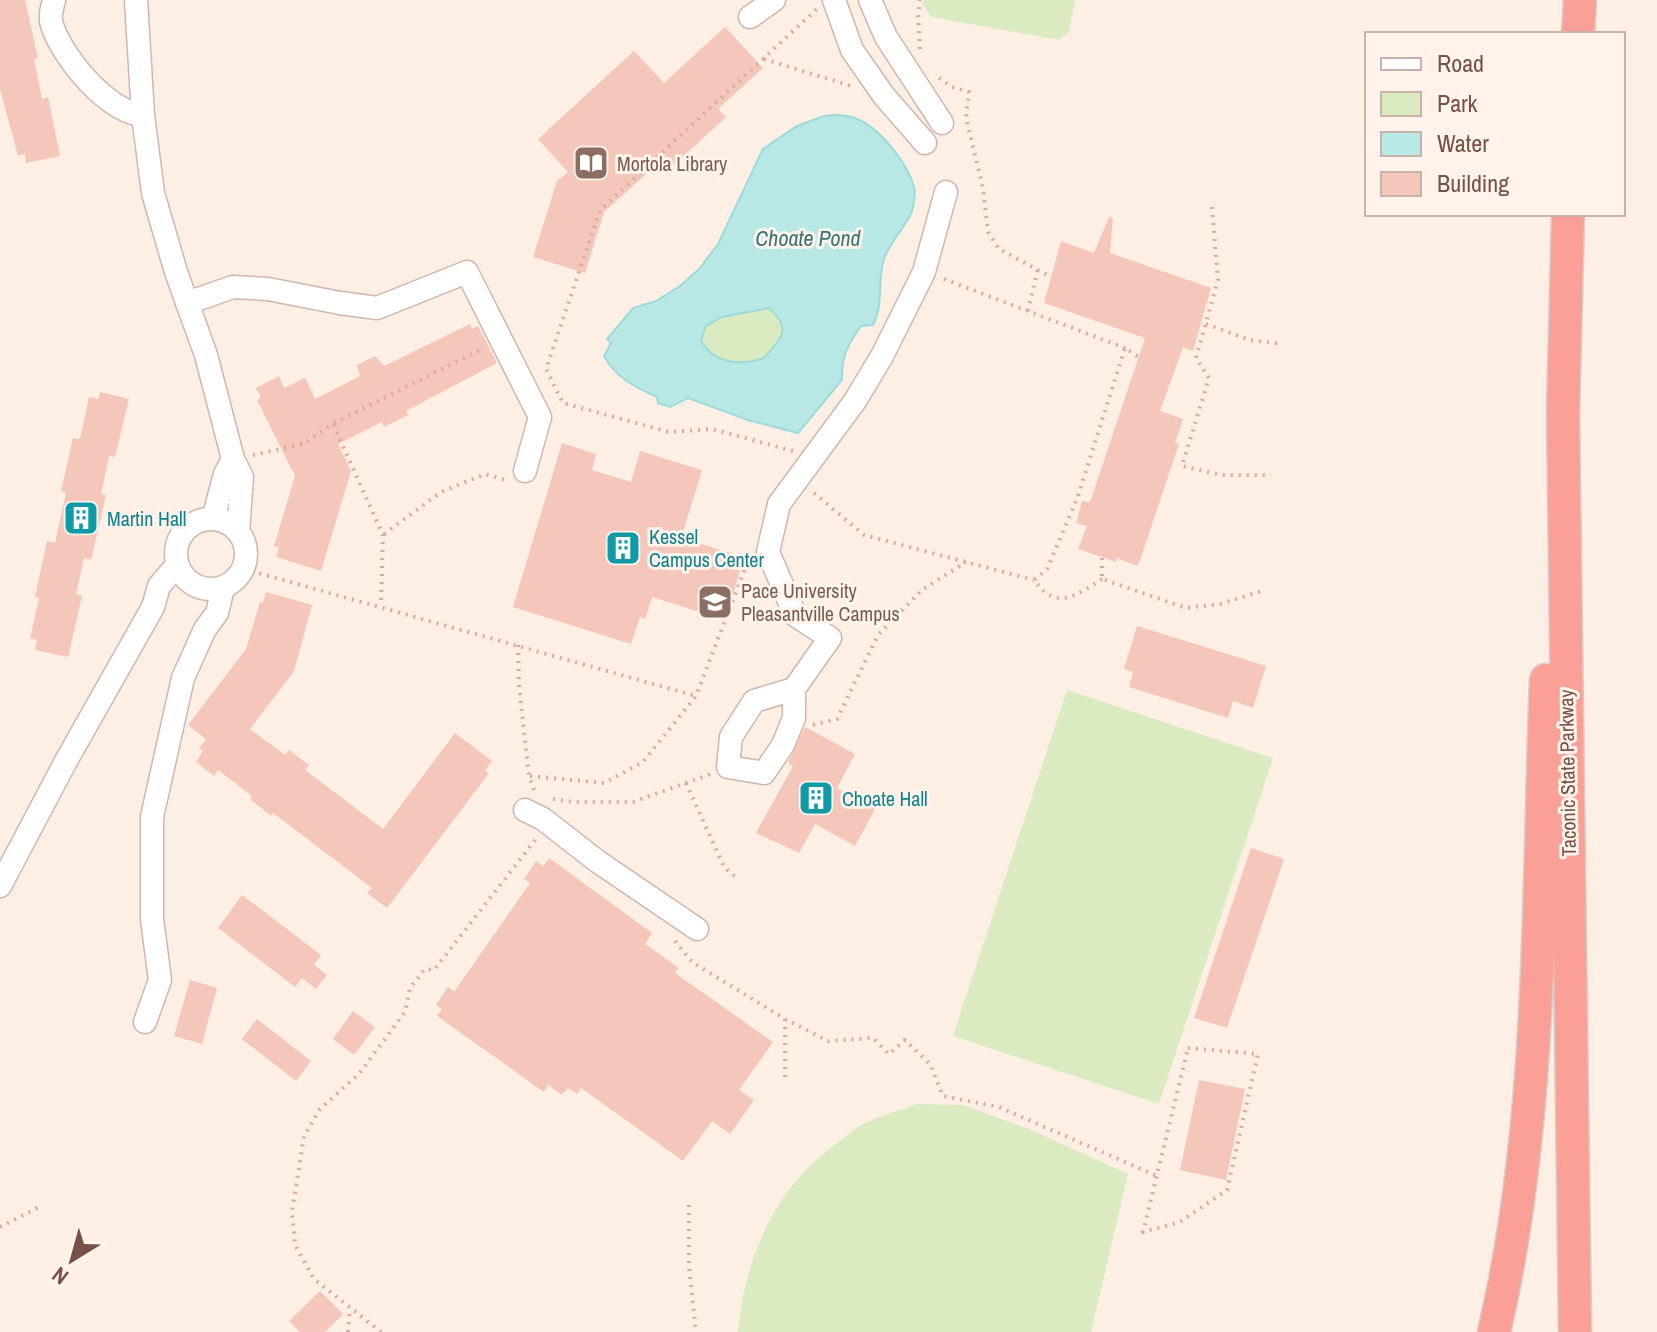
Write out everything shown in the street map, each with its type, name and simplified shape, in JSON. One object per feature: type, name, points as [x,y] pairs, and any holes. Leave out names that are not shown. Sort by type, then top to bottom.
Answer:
[{"type":"highway","points":[[1578,32],[1580,0]]},
{"type":"highway","name":"Taconic State Parkway","points":[[1568,216],[1564,486],[1575,1332]]},
{"type":"highway","points":[[1494,1332],[1516,1230],[1528,1112],[1541,869],[1546,675],[1564,486]]},
{"type":"street","points":[[54,0],[50,22],[67,57],[98,91],[133,114],[143,115]]},
{"type":"street","points":[[136,0],[143,115],[153,193],[206,355],[233,459],[242,477],[238,532]]},
{"type":"street","points":[[750,17],[774,0]]},
{"type":"street","points":[[834,0],[852,50],[884,96],[925,143]]},
{"type":"street","points":[[870,0],[886,37],[942,123]]},
{"type":"street","points":[[794,689],[754,701],[731,737],[728,767],[764,773],[783,745],[794,718],[794,689],[830,638],[795,615],[768,552],[779,504],[855,401],[882,356],[924,272],[946,192]]},
{"type":"street","points":[[187,303],[233,287],[268,289],[377,308],[467,272],[540,417],[520,477]]},
{"type":"street","points":[[213,519],[225,474],[233,459]]},
{"type":"street","points":[[153,607],[205,587],[231,584],[244,569],[246,549],[238,532],[223,521],[213,519],[192,524],[177,542],[177,565],[182,576],[205,587]]},
{"type":"street","points":[[0,886],[153,607],[159,586],[177,565]]},
{"type":"street","points":[[145,1022],[160,980],[152,919],[152,817],[183,678],[205,629],[199,609],[205,587]]},
{"type":"street","points":[[532,807],[597,861],[697,929]]},
{"type":"path","points":[[920,0],[921,61]]},
{"type":"path","points":[[815,458],[712,429],[669,432],[563,403],[546,369],[600,210],[826,1]]},
{"type":"path","points":[[764,59],[884,96]]},
{"type":"path","points":[[937,77],[952,87],[969,92],[966,118],[983,188],[988,232],[999,249],[1049,276]]},
{"type":"path","points":[[1212,207],[1218,280],[1196,358],[1209,378],[1182,466],[1221,475],[1271,475]]},
{"type":"path","points":[[1028,311],[1038,268]]},
{"type":"path","points":[[924,272],[1125,348],[1139,357]]},
{"type":"path","points":[[1206,324],[1250,340],[1282,344]]},
{"type":"path","points":[[1034,580],[1047,569],[1077,499],[1125,348]]},
{"type":"path","points":[[233,459],[303,444],[333,424],[482,349]]},
{"type":"path","points":[[333,424],[383,535],[381,606]]},
{"type":"path","points":[[383,535],[441,492],[485,474],[520,477]]},
{"type":"path","points":[[798,479],[864,535],[1034,580],[1044,594],[1057,598],[1075,597],[1102,579]]},
{"type":"path","points":[[529,776],[604,783],[643,762],[696,696],[750,554]]},
{"type":"path","points":[[1102,558],[1102,579]]},
{"type":"path","points":[[807,728],[818,722],[837,719],[878,635],[922,590],[966,562]]},
{"type":"path","points":[[244,569],[696,696]]},
{"type":"path","points":[[1102,579],[1186,608],[1220,604],[1262,591]]},
{"type":"path","points":[[381,1332],[314,1279],[295,1245],[292,1212],[304,1136],[320,1109],[359,1074],[405,1012],[410,988],[425,969],[434,970],[540,834],[532,807],[519,685],[518,645]]},
{"type":"path","points":[[532,807],[572,802],[633,802],[728,767]]},
{"type":"path","points":[[686,783],[724,867],[739,880]]},
{"type":"path","points":[[673,939],[692,962],[785,1019],[828,1041],[873,1038],[889,1054],[905,1040],[930,1064],[943,1096],[999,1107],[1157,1176]]},
{"type":"path","points":[[785,1019],[785,1077]]},
{"type":"path","points":[[1188,1048],[1258,1054],[1227,1190],[1180,1222],[1143,1232],[1157,1176],[1188,1048]]},
{"type":"path","points":[[689,1205],[689,1267],[696,1332]]},
{"type":"path","points":[[0,1227],[39,1207]]},
{"type":"path","points":[[348,1332],[350,1308]]},
{"type":"green space","points":[[924,0],[1075,0],[1069,32],[1059,40],[931,17],[923,5]]},
{"type":"green space","points":[[769,308],[781,322],[782,333],[764,358],[746,362],[728,361],[713,354],[701,340],[706,326],[722,317]]},
{"type":"green space","points":[[1067,690],[1273,758],[1159,1104],[953,1036]]},
{"type":"green space","points":[[918,1104],[964,1105],[1029,1129],[1128,1174],[1091,1332],[738,1332],[756,1250],[781,1201],[798,1179],[858,1127]]},
{"type":"water","name":"Choate Pond","points":[[824,116],[855,118],[882,137],[899,157],[914,187],[912,211],[884,259],[873,325],[861,326],[856,333],[844,358],[842,380],[798,433],[748,420],[688,398],[670,407],[658,403],[657,397],[627,381],[609,364],[604,356],[611,343],[607,339],[633,308],[656,301],[680,286],[700,268],[718,244],[763,149],[797,126]],"holes":[[[769,308],[781,322],[782,333],[764,358],[746,362],[728,361],[713,354],[701,340],[706,326],[722,317]]]},
{"type":"building","points":[[0,0],[25,0],[38,58],[34,59],[42,99],[48,97],[60,156],[26,163],[25,154],[18,156],[0,89]]},
{"type":"building","name":"Mortola Library","points":[[725,27],[763,68],[718,109],[726,117],[674,165],[666,156],[604,212],[585,273],[533,257],[557,181],[568,172],[538,139],[634,51],[664,83]]},
{"type":"building","points":[[1109,217],[1113,218],[1110,253],[1211,288],[1193,351],[1183,347],[1160,411],[1183,419],[1175,443],[1179,444],[1138,566],[1078,549],[1087,526],[1076,523],[1082,501],[1090,502],[1145,338],[1044,303],[1061,241],[1094,253]]},
{"type":"building","points":[[470,324],[472,329],[478,326],[497,363],[406,411],[408,415],[384,427],[382,422],[338,444],[351,471],[321,571],[276,557],[279,548],[274,546],[295,476],[257,400],[261,398],[256,388],[279,376],[284,388],[305,378],[315,399],[360,376],[357,365],[375,356],[384,366]]},
{"type":"building","name":"Martin Hall","points":[[100,392],[129,399],[115,457],[109,456],[101,494],[106,495],[91,560],[84,558],[76,594],[82,596],[68,657],[35,650],[37,640],[30,638],[47,541],[55,543],[66,493],[61,491],[73,438],[80,439],[89,397],[98,399]]},
{"type":"building","name":"Kessel Campus Center","points":[[562,443],[596,454],[592,470],[631,482],[640,451],[702,470],[681,538],[744,557],[725,620],[652,597],[645,619],[640,617],[631,644],[513,607]]},
{"type":"building","points":[[266,592],[312,605],[294,671],[250,729],[285,755],[289,750],[309,765],[305,770],[383,829],[455,733],[492,761],[485,771],[489,773],[387,908],[367,893],[372,888],[273,813],[271,816],[250,799],[252,796],[218,770],[214,776],[196,762],[203,751],[199,748],[206,739],[188,725],[246,649]]},
{"type":"building","points":[[1137,626],[1266,666],[1253,708],[1233,701],[1228,718],[1129,687],[1133,672],[1124,669]]},
{"type":"building","name":"Choate Hall","points":[[805,727],[855,754],[837,788],[875,809],[855,846],[815,824],[799,853],[756,833],[793,766],[788,763]]},
{"type":"building","points":[[1251,848],[1284,859],[1227,1028],[1194,1018]]},
{"type":"building","points":[[549,858],[652,933],[645,944],[679,968],[675,973],[773,1042],[739,1090],[754,1100],[730,1134],[712,1121],[683,1161],[581,1088],[577,1094],[568,1088],[562,1095],[548,1085],[544,1092],[437,1016],[442,1009],[436,1005],[448,987],[454,992],[530,883],[524,879],[536,861],[543,866]]},
{"type":"building","points":[[242,895],[321,955],[314,965],[327,975],[316,989],[302,978],[295,987],[218,928]]},
{"type":"building","points":[[190,980],[217,988],[202,1044],[174,1036]]},
{"type":"building","points":[[353,1011],[375,1027],[354,1055],[333,1039]]},
{"type":"building","points":[[257,1019],[311,1061],[296,1081],[242,1039]]},
{"type":"building","points":[[1199,1080],[1245,1089],[1226,1180],[1180,1170]]},
{"type":"building","points":[[320,1291],[343,1314],[325,1332],[300,1332],[289,1321]]},
{"type":"place","name":"Mortola Library","points":[[591,163]]},
{"type":"place","name":"Martin Hall","points":[[81,518]]},
{"type":"place","name":"Kessel Campus Center","points":[[623,548]]},
{"type":"place","name":"Pace University Pleasantville Campus","points":[[715,602]]},
{"type":"place","name":"Choate Hall","points":[[816,798]]}]
